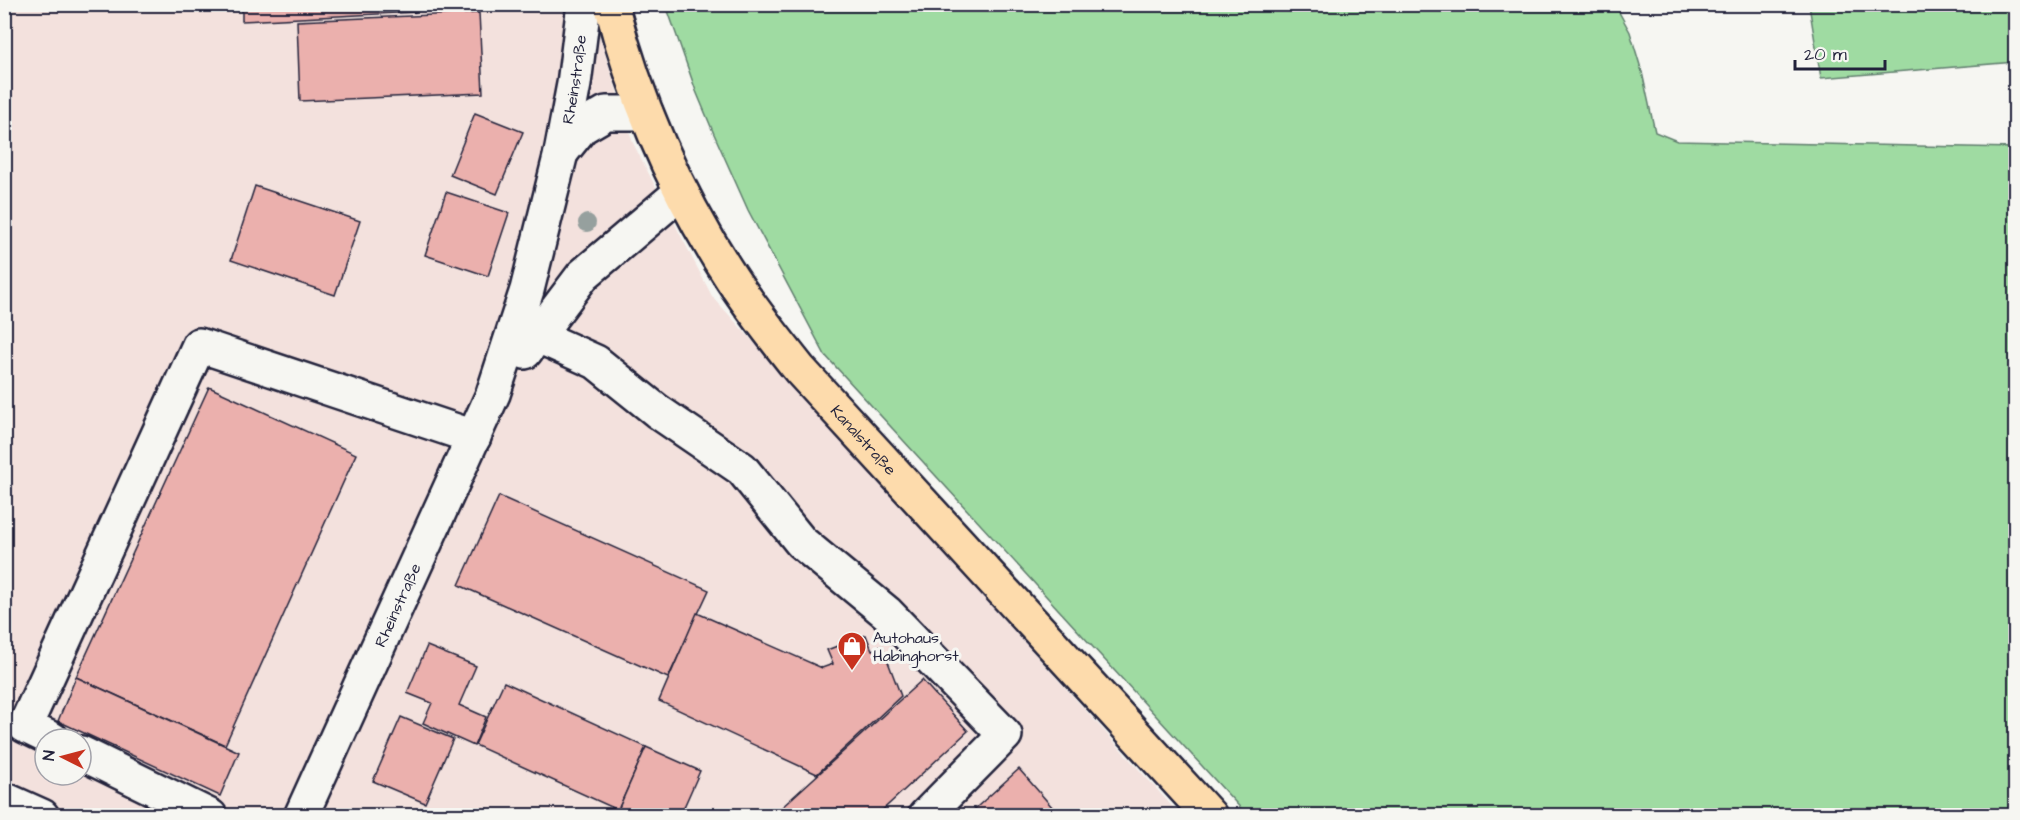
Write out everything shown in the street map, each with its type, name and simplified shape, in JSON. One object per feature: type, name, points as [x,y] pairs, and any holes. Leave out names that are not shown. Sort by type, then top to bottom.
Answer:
[{"type":"main road","name":"Kanalstraße","points":[[611,4],[646,114],[681,192],[730,277],[758,317],[800,370],[1210,816]]},
{"type":"street","name":"Rheinstraße","points":[[301,816],[493,394],[527,290],[561,153],[574,84],[584,4]]},
{"type":"street","name":"Rheinstraße","points":[[561,153],[582,127],[606,113],[646,114]]},
{"type":"street","name":"Rheinstraße","points":[[493,394],[583,275],[681,192]]},
{"type":"street","points":[[538,336],[596,362],[657,411],[742,469],[801,542],[887,613],[1005,735],[925,816]]},
{"type":"street","points":[[33,730],[25,726],[199,345],[474,437]]},
{"type":"street","points":[[93,759],[210,816]]},
{"type":"street","points":[[4,798],[42,816]]},
{"type":"shaded area","points":[[5,4],[590,5],[633,143],[712,296],[1180,815],[5,816]]},
{"type":"green space","points":[[666,5],[1615,5],[1630,32],[1642,72],[1655,132],[1677,141],[2015,148],[2015,815],[1247,815],[825,355],[748,210],[696,91]]},
{"type":"green space","points":[[1809,5],[2015,5],[2015,62],[1821,78]]},
{"type":"building","points":[[242,4],[415,4],[415,12],[242,21]]},
{"type":"building","points":[[479,13],[483,93],[300,101],[297,21]]},
{"type":"building","points":[[475,113],[523,132],[497,194],[450,175]]},
{"type":"building","points":[[255,186],[360,221],[335,295],[231,260]]},
{"type":"building","points":[[446,192],[509,213],[488,276],[425,255]]},
{"type":"building","points":[[209,387],[356,454],[225,745],[76,677]]},
{"type":"building","points":[[499,496],[709,590],[668,678],[459,585]]},
{"type":"building","points":[[697,613],[822,668],[833,664],[827,650],[866,635],[872,650],[882,646],[901,696],[817,774],[659,701]]},
{"type":"building","points":[[427,646],[476,666],[459,705],[486,717],[474,746],[423,723],[432,703],[407,693]]},
{"type":"building","points":[[76,677],[239,752],[220,796],[93,737],[93,727],[71,727],[58,721]]},
{"type":"building","points":[[922,680],[968,731],[876,816],[786,816],[780,809]]},
{"type":"building","points":[[504,682],[646,747],[618,810],[475,745]]},
{"type":"building","points":[[401,717],[453,739],[425,803],[373,781]]},
{"type":"building","points":[[646,747],[700,771],[680,816],[630,816],[618,810]]},
{"type":"building","points":[[1019,769],[1060,816],[967,816]]},
{"type":"place","name":"Autohaus Habinghorst","points":[[852,672]]}]
